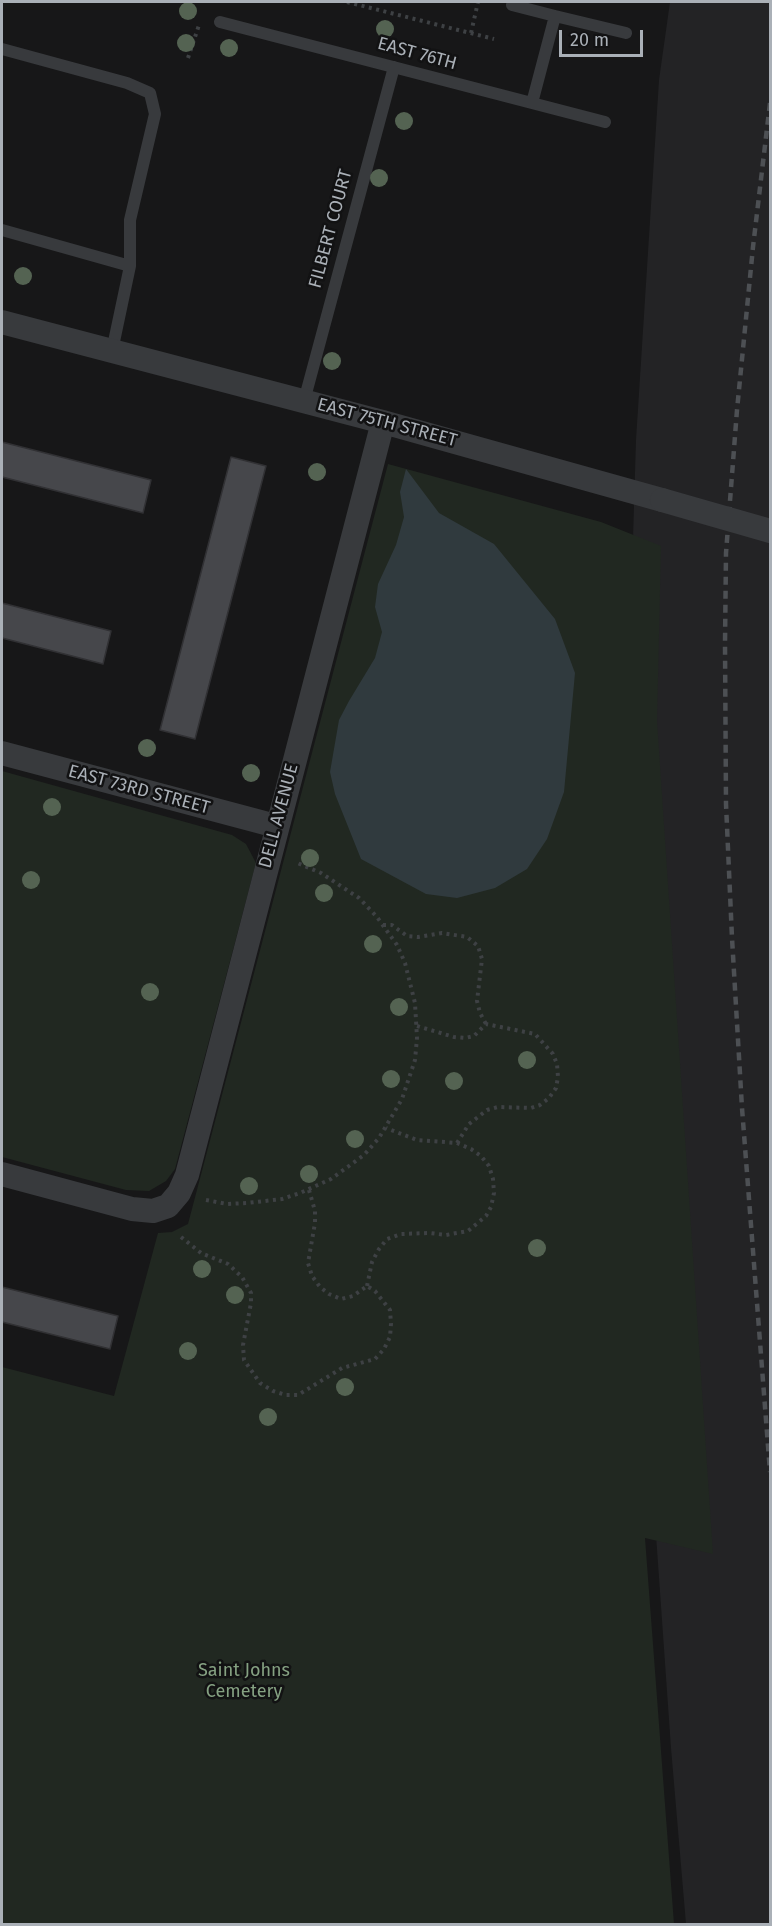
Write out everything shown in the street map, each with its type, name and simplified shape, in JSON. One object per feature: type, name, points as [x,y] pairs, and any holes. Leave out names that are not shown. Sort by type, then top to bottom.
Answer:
[{"type":"street","name":"EAST 75TH STREET","points":[[2,322],[382,422],[771,531]]},
{"type":"street","name":"DELL AVENUE","points":[[2,1174],[132,1209],[153,1211],[168,1206],[179,1193],[188,1175],[276,826],[382,422]]},
{"type":"street","name":"EAST 73RD STREET","points":[[2,753],[276,826]]},
{"type":"lane","points":[[512,4],[626,33]]},
{"type":"lane","points":[[532,103],[555,16]]},
{"type":"lane","name":"EAST 76TH","points":[[220,22],[605,122]]},
{"type":"lane","points":[[2,49],[126,83],[150,93],[155,114],[130,220],[130,267],[112,351]]},
{"type":"lane","name":"FILBERT COURT","points":[[304,401],[394,67]]},
{"type":"lane","points":[[2,230],[130,267]]},
{"type":"path","points":[[347,2],[494,39]]},
{"type":"path","points":[[471,33],[478,2]]},
{"type":"path","points":[[188,58],[199,24]]},
{"type":"path","points":[[206,1200],[247,1203],[282,1199],[309,1190],[331,1179],[364,1155],[386,1128],[402,1099],[415,1060],[417,1026],[415,1003],[405,963],[397,945],[369,907],[348,889],[321,873],[294,862]]},
{"type":"path","points":[[383,925],[392,925],[407,936],[418,937],[442,933],[467,937],[478,946],[482,959],[477,1001],[486,1024]]},
{"type":"path","points":[[417,1026],[454,1038],[465,1038],[474,1036],[486,1024]]},
{"type":"path","points":[[457,1143],[469,1124],[487,1110],[498,1107],[531,1108],[549,1098],[556,1088],[558,1064],[553,1054],[535,1034],[486,1024]]},
{"type":"path","points":[[309,1190],[315,1211],[315,1223],[308,1263],[312,1276],[320,1287],[341,1299],[353,1296],[367,1286],[372,1262],[387,1239],[401,1234],[457,1234],[468,1231],[486,1216],[494,1193],[493,1179],[489,1166],[481,1156],[457,1143],[417,1140],[386,1128]]},
{"type":"path","points":[[181,1237],[201,1253],[228,1264],[243,1277],[251,1293],[243,1346],[244,1360],[260,1383],[273,1391],[286,1395],[298,1395],[342,1368],[375,1359],[384,1348],[390,1337],[390,1310],[375,1291],[367,1286]]},
{"type":"shaded area","points":[[670,2],[770,2],[770,1924],[686,1924],[671,1748],[642,1336],[627,736],[636,440],[659,80]]},
{"type":"shaded area","points":[[406,469],[439,513],[494,544],[555,619],[575,673],[564,792],[547,839],[527,869],[495,888],[457,898],[426,894],[361,859],[335,794],[330,772],[339,720],[375,658],[382,632],[375,607],[378,584],[396,545],[404,517],[400,492]]},
{"type":"green space","name":"Saint Johns Cemetery","points":[[388,464],[601,522],[661,546],[657,721],[713,1554],[645,1538],[674,1924],[2,1924],[2,1367],[114,1396],[158,1233],[172,1232],[188,1224]]},
{"type":"green space","points":[[2,771],[232,835],[246,844],[256,863],[175,1169],[166,1181],[149,1191],[126,1190],[2,1157]]},
{"type":"building","points":[[2,442],[151,480],[143,513],[2,477]]},
{"type":"building","points":[[231,457],[266,466],[195,739],[160,730]]},
{"type":"building","points":[[2,603],[111,631],[103,664],[2,638]]},
{"type":"building","points":[[2,1287],[118,1316],[110,1349],[2,1322]]},
{"type":"railway","points":[[770,103],[737,410],[726,553],[725,644],[726,804],[732,938],[742,1108],[770,1472]]}]
